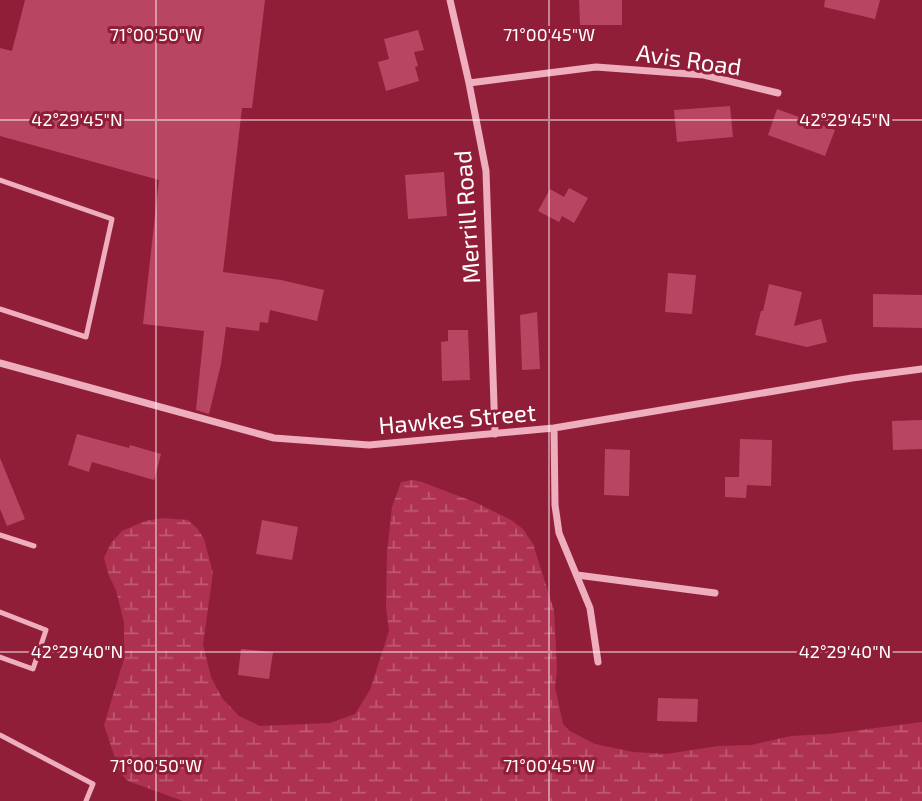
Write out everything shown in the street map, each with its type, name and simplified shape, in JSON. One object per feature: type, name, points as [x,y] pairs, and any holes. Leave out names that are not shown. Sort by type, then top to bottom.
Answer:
[{"type":"street","name":"Merrill Road","points":[[450,0],[486,172],[495,434]]},
{"type":"street","name":"Avis Road","points":[[469,83],[596,67],[705,75],[778,93]]},
{"type":"street","name":"Hawkes Street","points":[[0,363],[274,438],[369,445],[554,428],[852,377],[922,369]]},
{"type":"street","points":[[554,428],[555,505],[559,533],[590,608],[598,662]]},
{"type":"street","points":[[577,575],[715,593]]},
{"type":"lane","points":[[0,180],[113,219],[86,337],[0,309]]},
{"type":"lane","points":[[0,535],[34,546]]},
{"type":"lane","points":[[0,612],[46,629],[33,669],[0,657]]},
{"type":"lane","points":[[0,736],[93,784],[86,801]]},
{"type":"green space","points":[[413,480],[477,503],[511,520],[523,529],[533,544],[554,610],[557,669],[555,687],[563,724],[570,731],[595,744],[633,752],[666,754],[718,746],[751,745],[791,736],[922,722],[922,801],[183,801],[128,781],[120,773],[104,725],[124,659],[124,623],[104,558],[111,543],[122,531],[145,521],[163,518],[188,520],[204,539],[213,573],[203,644],[211,677],[222,698],[239,716],[260,726],[330,723],[355,714],[370,690],[389,631],[386,607],[387,552],[392,507],[401,482]]},
{"type":"building","points":[[25,0],[265,0],[252,108],[242,108],[223,272],[281,280],[324,290],[317,321],[270,310],[268,323],[260,322],[259,331],[226,327],[221,364],[209,414],[196,410],[204,331],[143,324],[159,180],[0,136],[0,48],[12,51]]},
{"type":"building","points":[[579,0],[622,0],[622,25],[580,25]]},
{"type":"building","points":[[825,0],[880,0],[875,19],[824,7]]},
{"type":"building","points":[[418,30],[424,50],[414,52],[419,81],[386,91],[378,62],[389,59],[384,39]]},
{"type":"building","points":[[730,106],[733,137],[677,142],[674,110]]},
{"type":"building","points":[[777,109],[835,130],[825,156],[768,135]]},
{"type":"building","points":[[444,172],[447,216],[408,219],[405,175]]},
{"type":"building","points":[[569,188],[588,198],[574,223],[562,216],[559,222],[538,211],[550,189],[564,197]]},
{"type":"building","points":[[668,273],[696,275],[692,314],[665,312]]},
{"type":"building","points":[[769,284],[802,292],[794,326],[821,319],[827,342],[807,347],[755,335]]},
{"type":"building","points":[[873,294],[922,295],[922,328],[873,327]]},
{"type":"building","points":[[537,312],[540,369],[522,370],[520,315]]},
{"type":"building","points":[[448,330],[468,330],[470,380],[442,381],[441,342],[448,341]]},
{"type":"building","points":[[922,420],[922,449],[893,450],[892,421]]},
{"type":"building","points":[[77,434],[161,454],[154,480],[92,462],[89,472],[68,465]]},
{"type":"building","points":[[740,439],[772,440],[771,486],[747,485],[746,498],[725,497],[725,477],[739,477]]},
{"type":"building","points":[[605,449],[630,450],[629,496],[604,495]]},
{"type":"building","points":[[0,458],[25,519],[7,526],[0,509]]},
{"type":"building","points":[[262,520],[298,527],[292,560],[256,554]]},
{"type":"building","points":[[241,649],[273,652],[269,679],[238,675]]},
{"type":"building","points":[[658,698],[698,699],[697,722],[657,721]]}]
